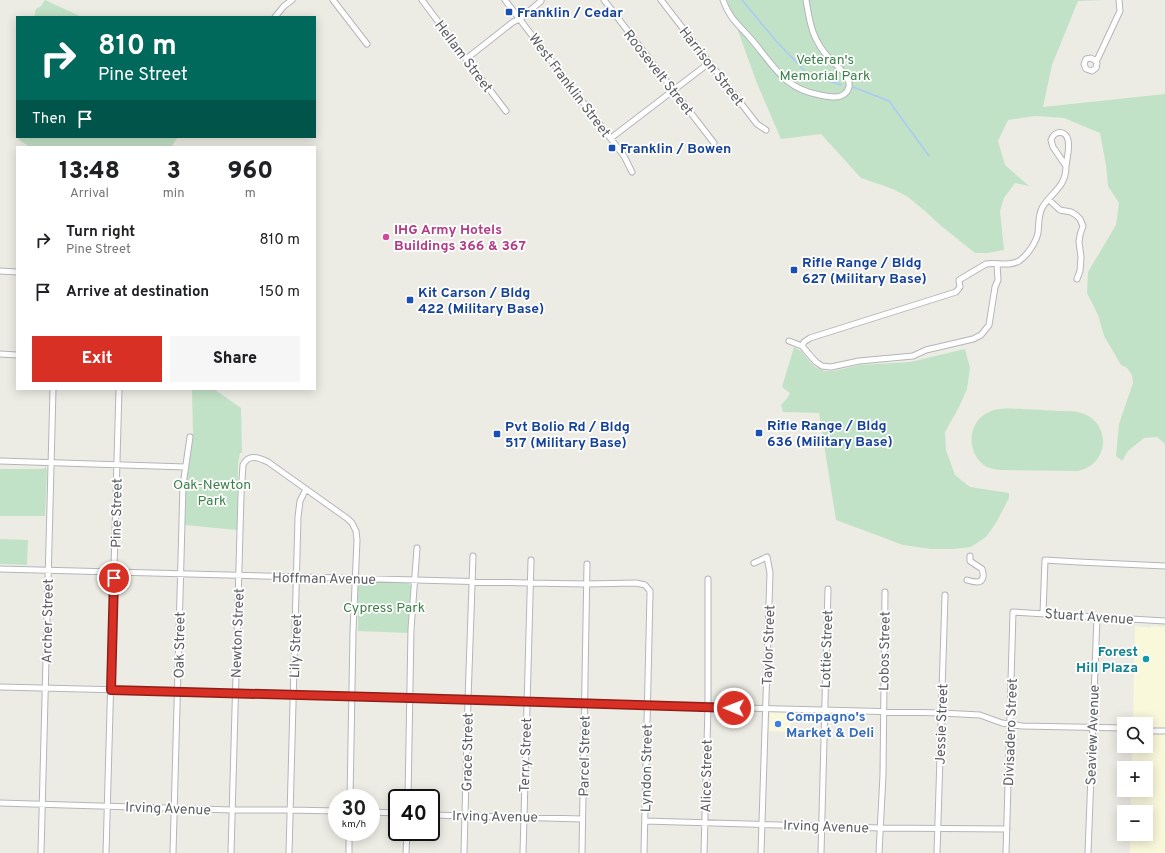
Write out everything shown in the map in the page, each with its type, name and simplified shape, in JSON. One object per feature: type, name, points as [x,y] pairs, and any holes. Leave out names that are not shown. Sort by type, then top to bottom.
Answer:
[{"type":"street","points":[[276,16],[292,0]]},
{"type":"street","points":[[333,0],[367,44]]},
{"type":"street","name":"Hellam Street","points":[[422,0],[506,111]]},
{"type":"street","name":"West Franklin Street","points":[[505,0],[611,138],[624,156],[632,172]]},
{"type":"street","name":"Roosevelt Street","points":[[604,0],[714,143]]},
{"type":"street","name":"Harrison Street","points":[[661,0],[756,124],[766,130]]},
{"type":"street","points":[[723,0],[729,15],[787,81],[802,90],[816,94],[833,97],[842,95],[848,90],[849,82],[845,75],[829,58],[817,42],[810,25],[806,0]]},
{"type":"street","points":[[1096,60],[1120,11],[1119,0]]},
{"type":"street","points":[[466,59],[513,22],[520,19],[541,1]]},
{"type":"street","points":[[611,138],[709,63]]},
{"type":"street","points":[[802,346],[804,342],[810,338],[956,292],[960,287],[960,280],[986,264],[1006,265],[1020,260],[1034,242],[1041,211],[1062,184],[1066,172],[1069,144],[1068,138],[1062,132],[1059,132],[1052,136],[1050,140],[1066,166]]},
{"type":"street","points":[[1049,200],[1060,210],[1074,213],[1080,219],[1083,226],[1079,242],[1081,257],[1080,271],[1077,279]]},
{"type":"street","points":[[789,341],[802,346],[816,362],[822,366],[831,367],[859,360],[913,356],[926,350],[973,339],[984,332],[990,321],[995,287],[998,280],[997,264]]},
{"type":"street","points":[[0,271],[16,272]]},
{"type":"street","points":[[0,354],[16,355]]},
{"type":"street","name":"Archer Street","points":[[41,853],[53,390]]},
{"type":"street","name":"Pine Street","points":[[106,853],[119,390]]},
{"type":"street","name":"Oak Street","points":[[172,853],[183,485],[190,436]]},
{"type":"street","name":"Newton Street","points":[[231,853],[241,495],[244,462],[250,458],[260,458],[306,489]]},
{"type":"street","points":[[0,461],[186,467]]},
{"type":"street","points":[[306,489],[352,523],[356,531],[357,545],[353,632],[350,789]]},
{"type":"street","name":"Lily Street","points":[[289,853],[299,509],[300,501],[306,489]]},
{"type":"street","points":[[408,789],[411,629],[417,548]]},
{"type":"street","name":"Grace Street","points":[[464,853],[473,556]]},
{"type":"street","points":[[967,580],[976,582],[980,581],[984,575],[982,569],[970,561],[970,556]]},
{"type":"street","name":"Taylor Street","points":[[754,563],[767,557],[770,573],[761,853]]},
{"type":"street","name":"Terry Street","points":[[523,853],[531,560]]},
{"type":"street","points":[[1043,613],[1045,560],[1165,566]]},
{"type":"street","name":"Parcel Street","points":[[582,853],[587,564]]},
{"type":"street","name":"Hoffman Avenue","points":[[0,569],[297,578],[472,581],[530,584],[636,583],[648,588]]},
{"type":"street","name":"Alice Street","points":[[704,853],[708,707],[708,579]]},
{"type":"street","name":"Lyndon Street","points":[[644,853],[650,594],[648,588]]},
{"type":"street","name":"Lottie Street","points":[[821,853],[828,589]]},
{"type":"street","name":"Lobos Street","points":[[879,853],[883,775],[885,592]]},
{"type":"street","name":"Jessie Street","points":[[937,853],[945,595]]},
{"type":"street","name":"Stuart Avenue","points":[[1013,612],[1165,621]]},
{"type":"street","name":"Divisadero Street","points":[[1006,853],[1013,612]]},
{"type":"street","name":"Seaview Avenue","points":[[1088,853],[1097,617]]},
{"type":"street","points":[[0,687],[941,713],[980,715],[1022,726],[1117,728]]},
{"type":"street","points":[[1153,730],[1165,731]]},
{"type":"street","name":"Irving Avenue","points":[[0,803],[232,810],[328,811]]},
{"type":"street","name":"Irving Avenue","points":[[440,815],[582,819]]},
{"type":"street","name":"Irving Avenue","points":[[645,821],[1007,830]]},
{"type":"street","points":[[349,853],[350,841]]},
{"type":"street","points":[[406,853],[407,841]]},
{"type":"shaded area","points":[[1135,626],[1151,628],[1151,626],[1165,627],[1165,853],[1130,853],[1130,841],[1153,841],[1153,805],[1131,805],[1131,797],[1153,797],[1153,761],[1132,761],[1132,753],[1153,753],[1153,717],[1133,717]]},
{"type":"shaded area","points":[[770,711],[791,712],[790,732],[769,731]]},
{"type":"green space","points":[[45,0],[80,16],[34,16],[36,9],[41,6]]},
{"type":"green space","name":"Veteran's Memorial Park","points":[[727,0],[1107,0],[1078,1],[1052,65],[1043,107],[1165,94],[1165,444],[1157,437],[1144,438],[1128,451],[1122,461],[1116,456],[1119,424],[1133,383],[1132,375],[1127,368],[1121,365],[1104,336],[1098,315],[1087,293],[1088,272],[1116,225],[1119,203],[1108,186],[1100,133],[1064,118],[1036,116],[1008,120],[998,141],[1005,165],[1029,186],[1015,183],[1004,198],[1000,211],[1004,250],[987,253],[975,253],[908,197],[893,189],[861,178],[821,134],[781,139],[756,81]]},
{"type":"green space","points":[[18,138],[177,138],[172,146],[28,146]]},
{"type":"green space","points":[[794,347],[801,351],[815,367],[825,371],[833,371],[860,365],[910,362],[965,349],[970,368],[967,389],[945,432],[946,450],[955,475],[970,487],[1009,493],[1009,498],[996,523],[986,537],[971,547],[931,549],[903,545],[836,520],[819,413],[783,412],[781,405],[790,393],[782,387]]},
{"type":"green space","name":"Oak-Newton Park","points":[[192,390],[215,390],[241,408],[242,453],[240,453],[238,465],[237,530],[185,525],[186,486],[193,436]]},
{"type":"green space","points":[[1023,409],[1074,411],[1090,417],[1096,422],[1101,431],[1103,447],[1099,457],[1090,466],[1078,471],[1000,470],[987,467],[980,462],[972,447],[973,431],[976,423],[981,417],[993,410]]},
{"type":"green space","points":[[46,467],[45,516],[0,516],[0,469],[43,469]]},
{"type":"green space","points":[[0,539],[28,540],[27,565],[0,564]]},
{"type":"green space","name":"Cypress Park","points":[[361,583],[409,583],[411,586],[408,633],[358,631],[358,585]]},
{"type":"waterway","points":[[742,0],[776,41],[807,73],[841,85]]},
{"type":"waterway","points":[[853,87],[889,101],[929,156]]},
{"type":"place","name":"Franklin / Cedar","points":[[509,12]]},
{"type":"place","name":"Franklin / Bowen","points":[[612,148]]},
{"type":"place","name":"IHG Army Hotels Buildings 366 & 367","points":[[386,237]]},
{"type":"place","name":"Rifle Range / Bldg 627 (Military Base)","points":[[794,270]]},
{"type":"place","name":"Kit Carson / Bldg 422 (Military Base)","points":[[410,300]]},
{"type":"place","name":"Rifle Range / Bldg 636 (Military Base)","points":[[759,433]]},
{"type":"place","name":"Pvt Bolio Rd / Bldg 517 (Military Base)","points":[[497,434]]},
{"type":"place","name":"Forest Hill Plaza","points":[[1146,659]]},
{"type":"place","name":"Compagno's Market & Deli","points":[[778,724]]},
{"type":"route","points":[[114,578],[111,690],[734,708]]}]
